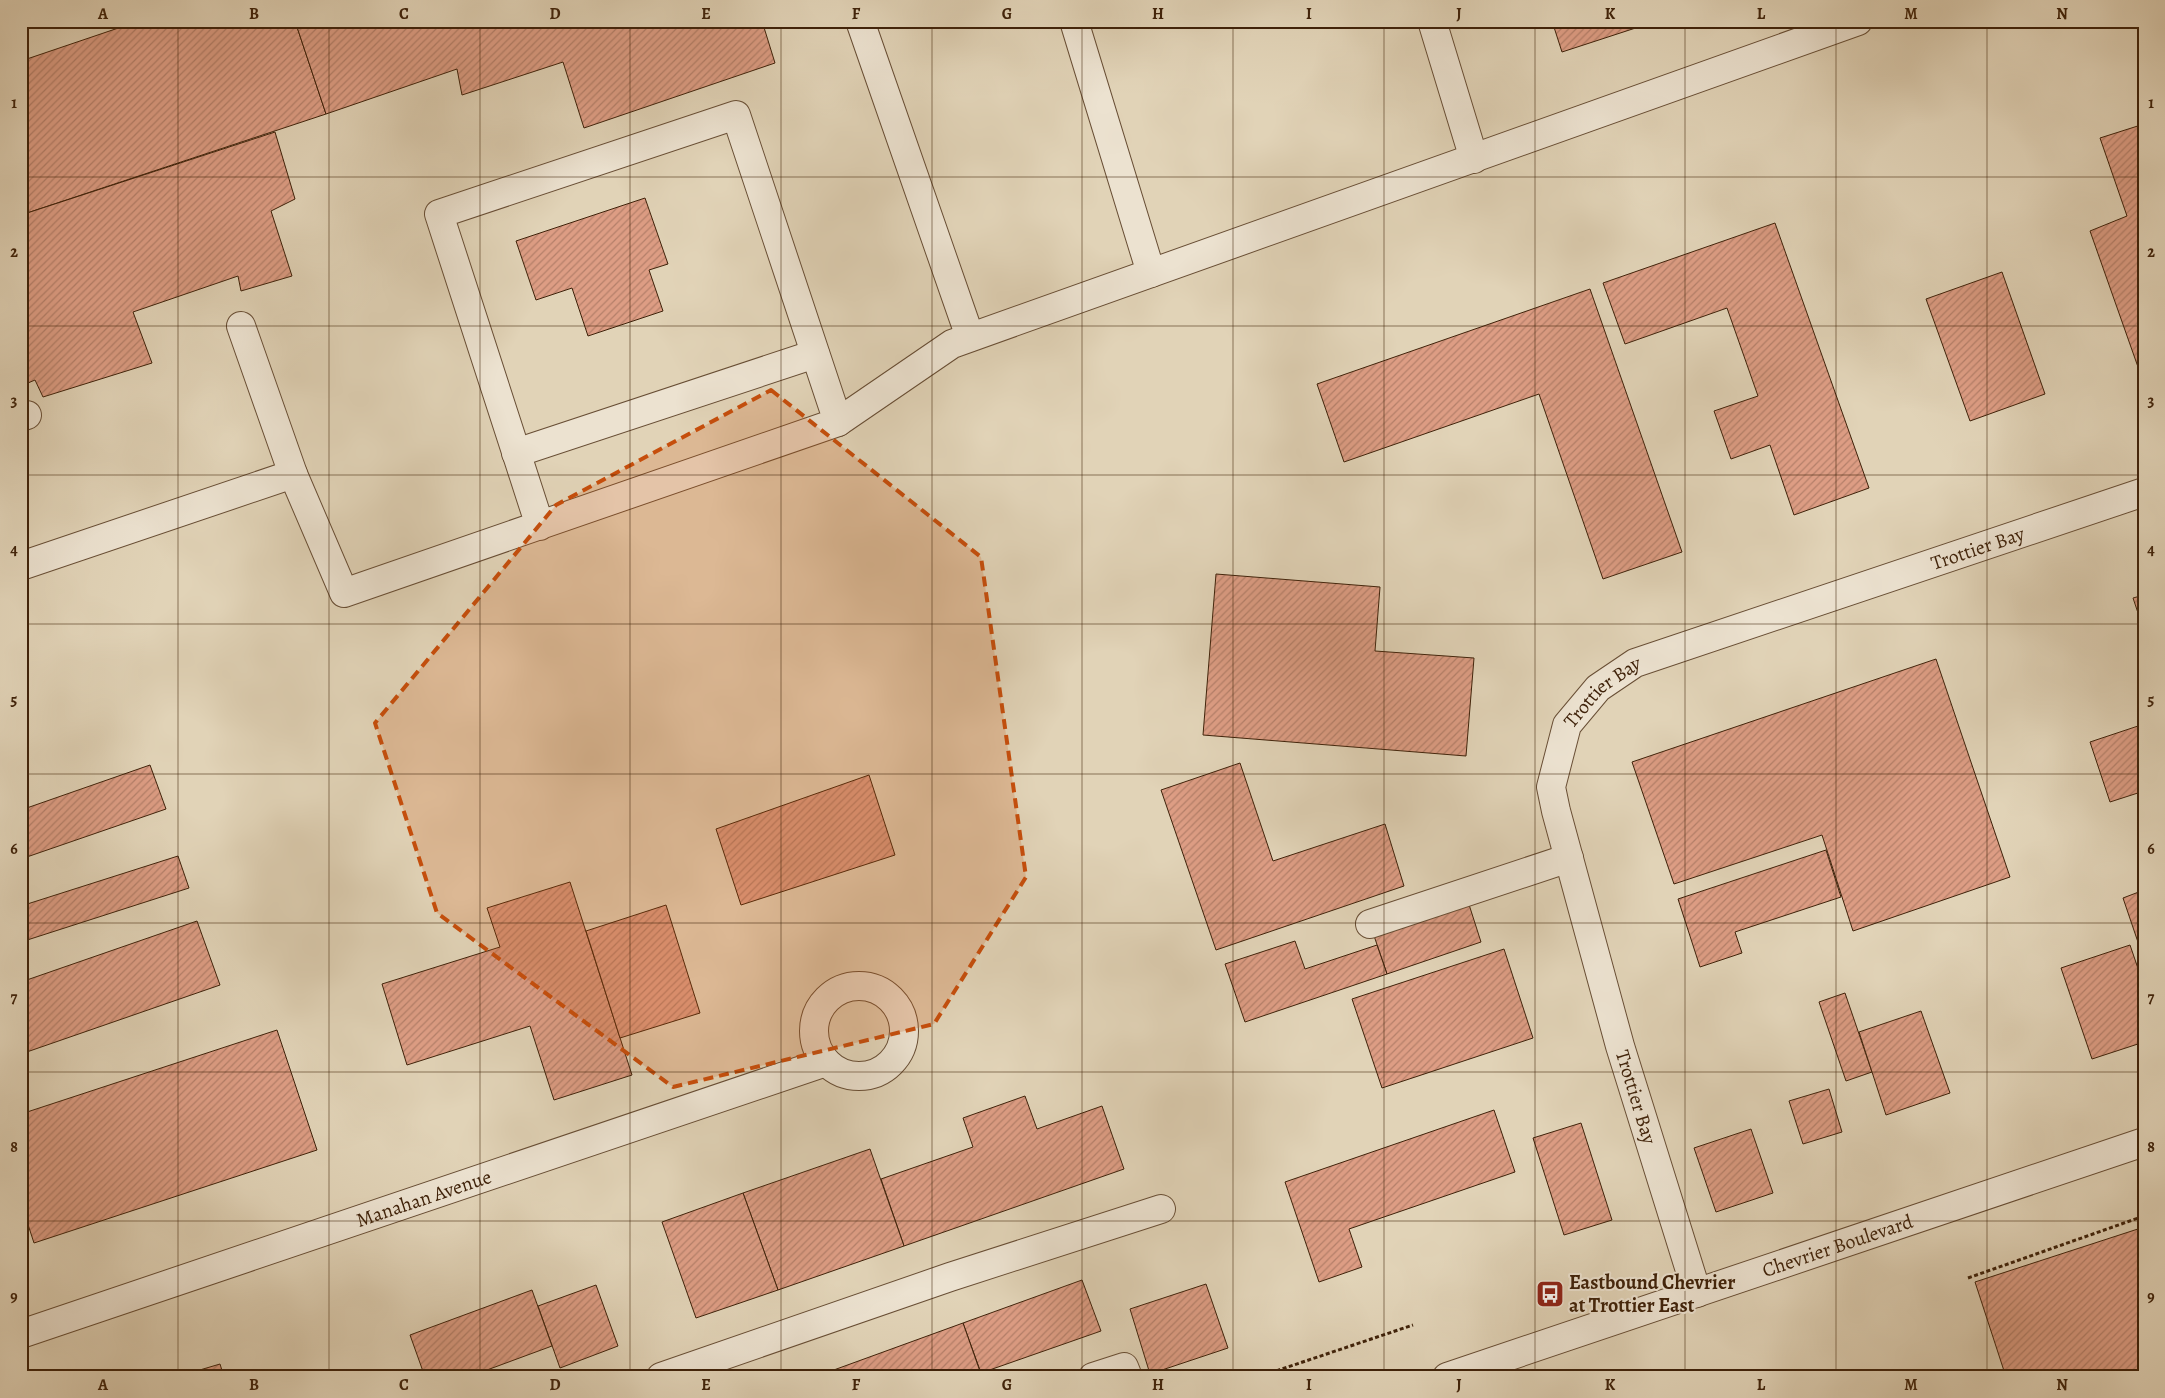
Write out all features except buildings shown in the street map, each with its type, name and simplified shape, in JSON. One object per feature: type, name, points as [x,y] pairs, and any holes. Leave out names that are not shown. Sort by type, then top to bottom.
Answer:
[{"type":"street","points":[[860,21],[970,337]]},
{"type":"street","points":[[1074,21],[1151,273]]},
{"type":"street","points":[[1432,21],[1474,159]]},
{"type":"street","points":[[240,326],[293,474],[344,593],[838,422],[952,344],[970,337],[1858,21]]},
{"type":"street","points":[[540,526],[439,214],[736,114],[838,422]]},
{"type":"street","points":[[516,453],[815,354]]},
{"type":"street","points":[[21,566],[293,474]]},
{"type":"street","name":"Trottier Bay","points":[[1697,1293],[1620,1046],[1551,787],[1568,725],[1598,688],[1635,663],[2144,492]]},
{"type":"street","points":[[1370,924],[1569,858]]},
{"type":"street","name":"Manahan Avenue","points":[[21,1334],[826,1062]]},
{"type":"street","name":"Chevrier Boulevard","points":[[1447,1377],[2144,1142]]},
{"type":"street","points":[[661,1377],[950,1277],[1161,1209]]},
{"type":"street","points":[[1093,1377],[1124,1367],[1128,1377]]},
{"type":"path","points":[[1968,1278],[2144,1216]]},
{"type":"path","points":[[1258,1377],[1414,1325]]},
{"type":"highlighted area","points":[[771,390],[981,557],[1026,877],[934,1024],[673,1087],[437,913],[375,723],[556,505]]},
{"type":"place","name":"Eastbound Chevrier at Trottier East","points":[[1550,1294]]}]
